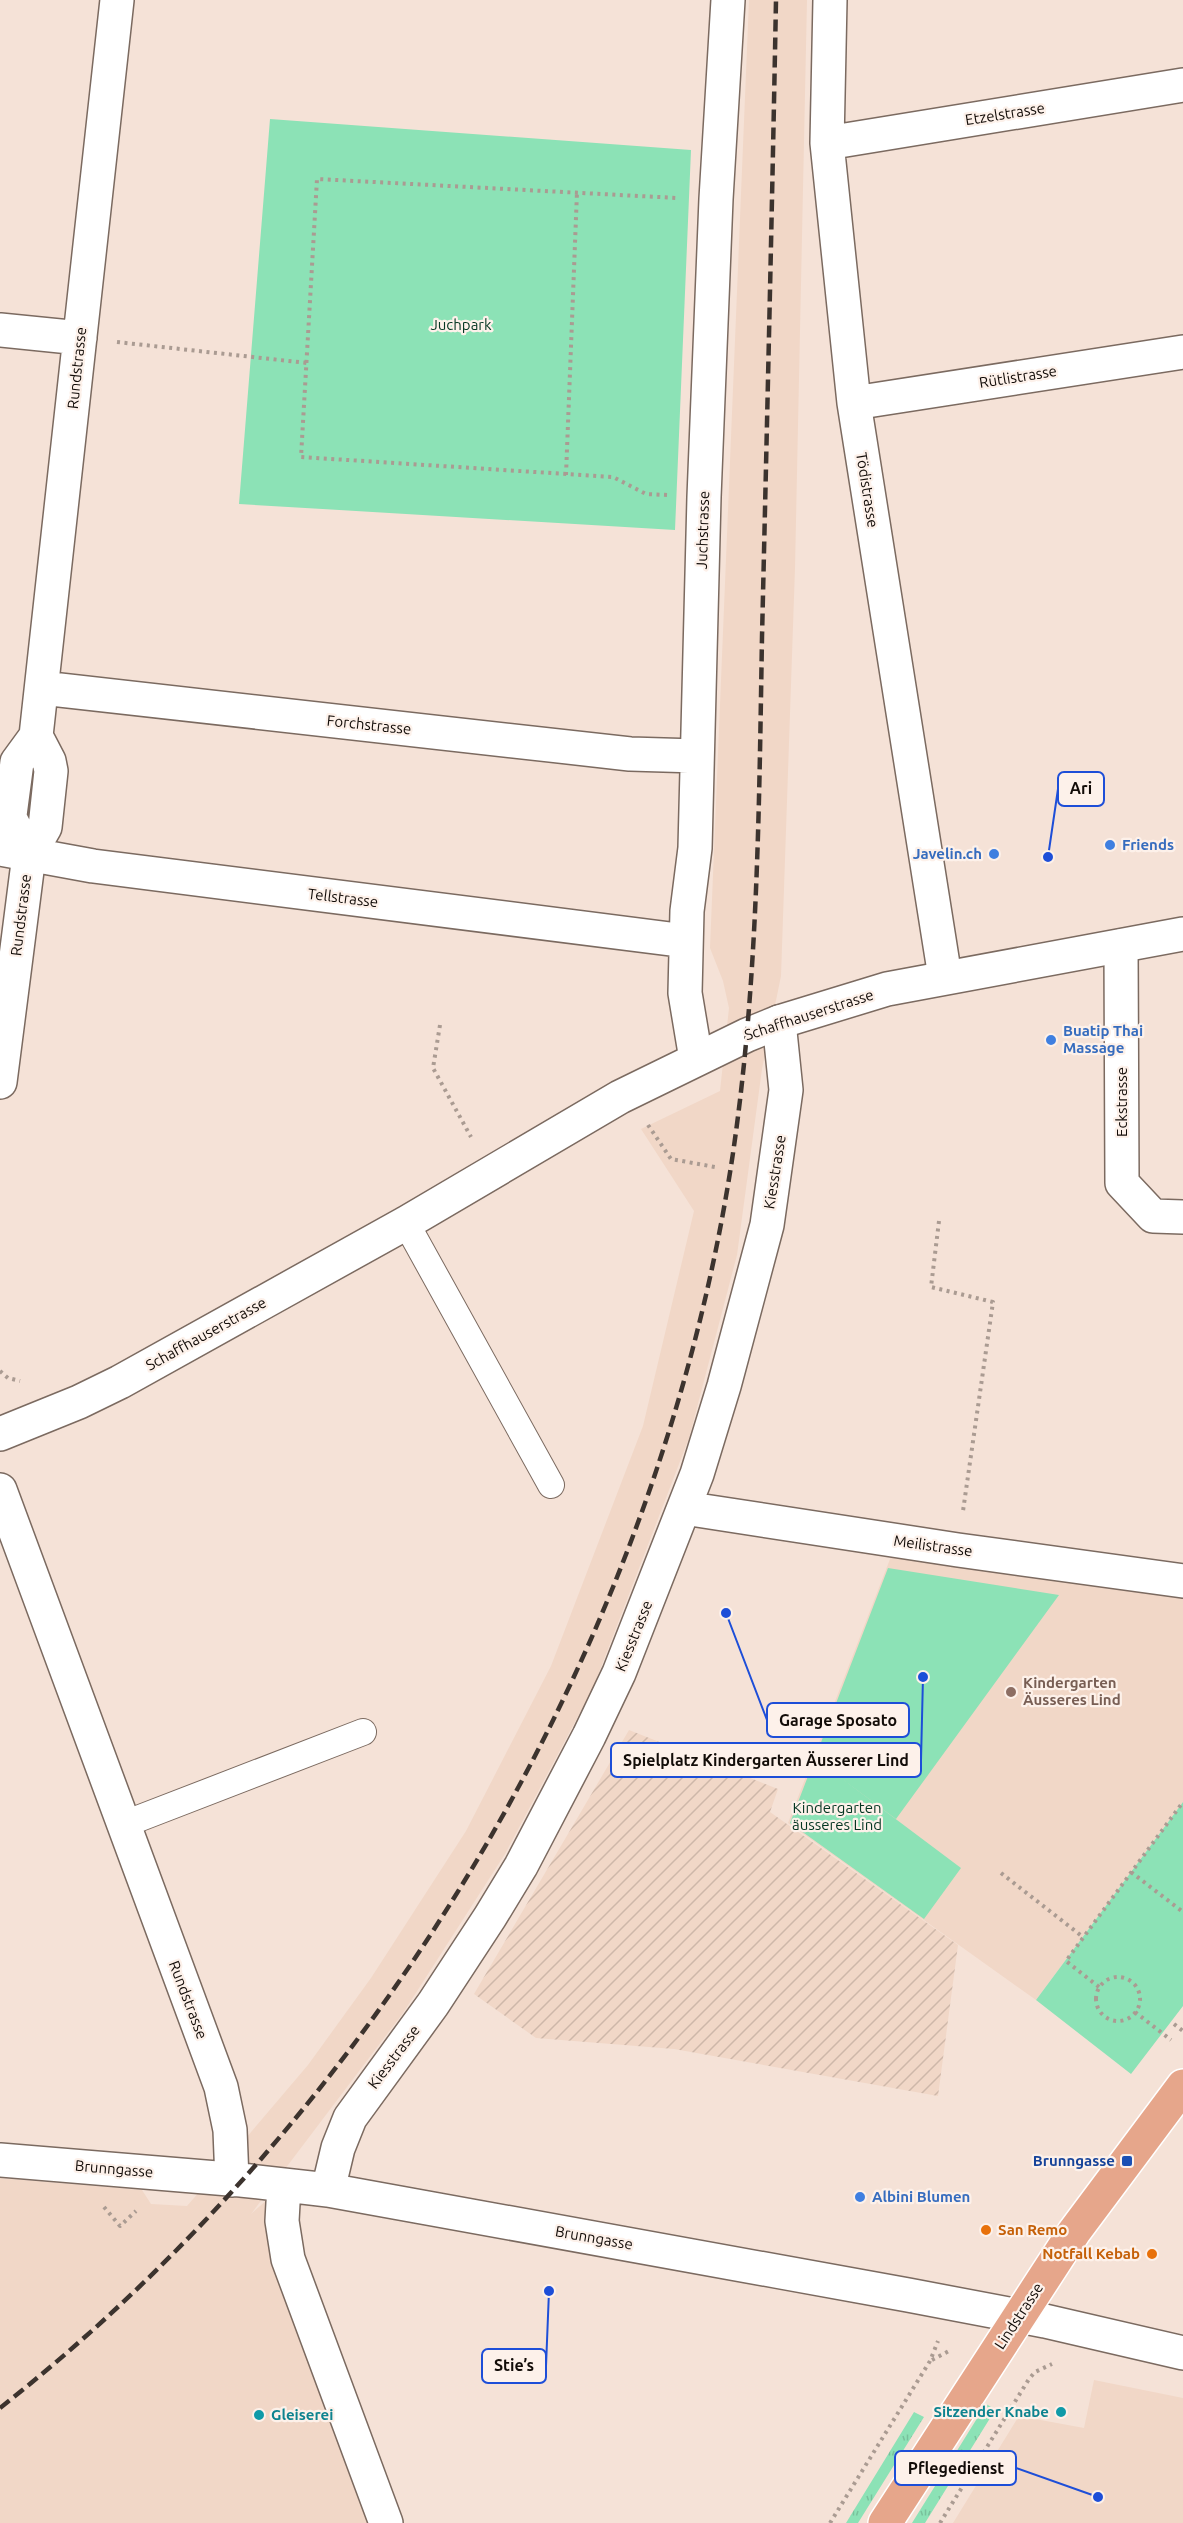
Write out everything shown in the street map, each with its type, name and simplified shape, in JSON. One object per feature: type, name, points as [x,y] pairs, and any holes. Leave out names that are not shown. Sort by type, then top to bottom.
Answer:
[{"type":"main road","name":"Lindstrasse","points":[[885,2523],[1074,2232],[1183,2086]]},
{"type":"street","name":"Rundstrasse","points":[[0,1082],[14,852],[10,815],[17,762],[36,736],[117,0]]},
{"type":"street","name":"Juchstrasse","points":[[696,1059],[685,993],[686,941],[688,894],[695,849],[704,485],[716,199],[728,0]]},
{"type":"street","name":"Tödistrasse","points":[[830,0],[827,143],[854,403],[945,977]]},
{"type":"street","name":"Etzelstrasse","points":[[827,143],[1183,85]]},
{"type":"street","points":[[0,330],[80,339]]},
{"type":"street","name":"Rütlistrasse","points":[[854,403],[1183,352]]},
{"type":"street","name":"Forchstrasse","points":[[42,688],[630,754],[697,756]]},
{"type":"street","name":"Tellstrasse","points":[[14,852],[93,866],[686,941]]},
{"type":"street","name":"Schaffhauserstrasse","points":[[0,1434],[79,1402],[120,1382],[406,1223],[620,1097],[778,1022],[853,998],[945,977],[1183,934]]},
{"type":"street","name":"Eckstrasse","points":[[1121,946],[1122,1183],[1153,1216],[1183,1217]]},
{"type":"street","name":"Kiesstrasse","points":[[328,2190],[338,2148],[350,2118],[433,2004],[490,1917],[521,1866],[589,1736],[619,1673],[684,1508],[724,1386],[767,1225],[786,1099],[785,1067],[778,1022]]},
{"type":"street","name":"Rundstrasse","points":[[0,1490],[225,2099],[231,2136],[232,2180]]},
{"type":"street","name":"Meilistrasse","points":[[684,1508],[958,1550],[1183,1581]]},
{"type":"street","name":"Brunngasse","points":[[0,2160],[328,2190],[1046,2321],[1183,2353]]},
{"type":"street","points":[[284,2185],[282,2221],[288,2259],[386,2523]]},
{"type":"lane","points":[[406,1223],[551,1485]]},
{"type":"lane","points":[[122,1825],[363,1732]]},
{"type":"path","points":[[676,495],[646,494],[613,477],[301,457],[317,179],[678,198]]},
{"type":"path","points":[[566,475],[577,192]]},
{"type":"path","points":[[80,339],[307,363]]},
{"type":"path","points":[[440,1025],[433,1068],[471,1137]]},
{"type":"path","points":[[647,1123],[671,1160],[715,1167]]},
{"type":"path","points":[[939,1221],[931,1287],[993,1302],[958,1550]]},
{"type":"path","points":[[0,1371],[8,1378],[20,1382]]},
{"type":"path","points":[[1099,1987],[1066,1961],[1183,1802]]},
{"type":"path","points":[[1131,1872],[1183,1912]]},
{"type":"path","points":[[1001,1873],[1083,1937]]},
{"type":"path","points":[[1116,1977],[1130,1981],[1139,1992],[1140,1999],[1135,2012],[1123,2020],[1108,2018],[1098,2008],[1096,1994],[1099,1987],[1103,1982],[1116,1977]]},
{"type":"path","points":[[1135,2012],[1171,2040]]},
{"type":"path","points":[[1174,2024],[1183,2031]]},
{"type":"path","points":[[104,2207],[120,2226],[138,2210],[135,2207]]},
{"type":"path","points":[[830,2523],[930,2361],[941,2333]]},
{"type":"path","points":[[940,2523],[1035,2372],[1053,2364]]},
{"type":"shaded area","points":[[749,0],[807,0],[795,568],[781,976],[762,1069],[737,1255],[689,1438],[593,1688],[505,1854],[403,2013],[251,2214],[284,2185],[282,2203],[386,2523],[0,2523],[0,2178],[142,2190],[151,2204],[187,2206],[234,2152],[308,2065],[371,1978],[466,1831],[551,1666],[643,1426],[694,1211],[641,1129],[720,1091],[729,1008],[723,981],[710,948]]},
{"type":"shaded area","name":"Kindergarten Äusseres Lind","points":[[897,1541],[1183,1581],[1183,1802],[1036,2000],[788,1823]]},
{"type":"shaded area","points":[[629,1730],[778,1789],[770,1812],[958,1945],[938,2096],[674,2049],[536,2038],[474,1994]]},
{"type":"shaded area","points":[[1094,2380],[1183,2398],[1183,2523],[953,2523],[1019,2416],[1084,2428]]},
{"type":"green space","name":"Juchpark","points":[[270,119],[691,150],[675,530],[239,504]]},
{"type":"green space","name":"Kindergarten äusseres Lind","points":[[888,1568],[1059,1595],[896,1819],[841,1778],[961,1868],[924,1919],[790,1823]]},
{"type":"green space","points":[[1183,1802],[1183,2006],[1131,2074],[1036,2000]]},
{"type":"green space","points":[[986,2404],[993,2408],[992,2415],[925,2523],[912,2523]]},
{"type":"green space","points":[[914,2412],[924,2417],[858,2523],[846,2523]]},
{"type":"railway","points":[[0,2408],[139,2287],[266,2153],[382,2006],[484,1849],[571,1684],[642,1511],[697,1334],[733,1153],[748,1024],[758,831],[776,0]]},
{"type":"place","name":"Friends","points":[[1110,845]]},
{"type":"place","name":"Javelin.ch","points":[[994,854]]},
{"type":"place","name":"Ari","points":[[1048,857]]},
{"type":"place","name":"Buatip Thai Massage","points":[[1051,1040]]},
{"type":"place","name":"Garage Sposato","points":[[726,1613]]},
{"type":"place","name":"Spielplatz Kindergarten Äusserer Lind","points":[[923,1677]]},
{"type":"place","name":"Kindergarten Äusseres Lind","points":[[1011,1692]]},
{"type":"place","name":"Brunngasse","points":[[1127,2161]]},
{"type":"place","name":"Albini Blumen","points":[[860,2197]]},
{"type":"place","name":"San Remo","points":[[986,2230]]},
{"type":"place","name":"Notfall Kebab","points":[[1152,2254]]},
{"type":"place","name":"Stie’s","points":[[549,2291]]},
{"type":"place","name":"Sitzender Knabe","points":[[1061,2412]]},
{"type":"place","name":"Gleiserei","points":[[259,2415]]},
{"type":"place","name":"Pflegedienst","points":[[1098,2497]]}]
